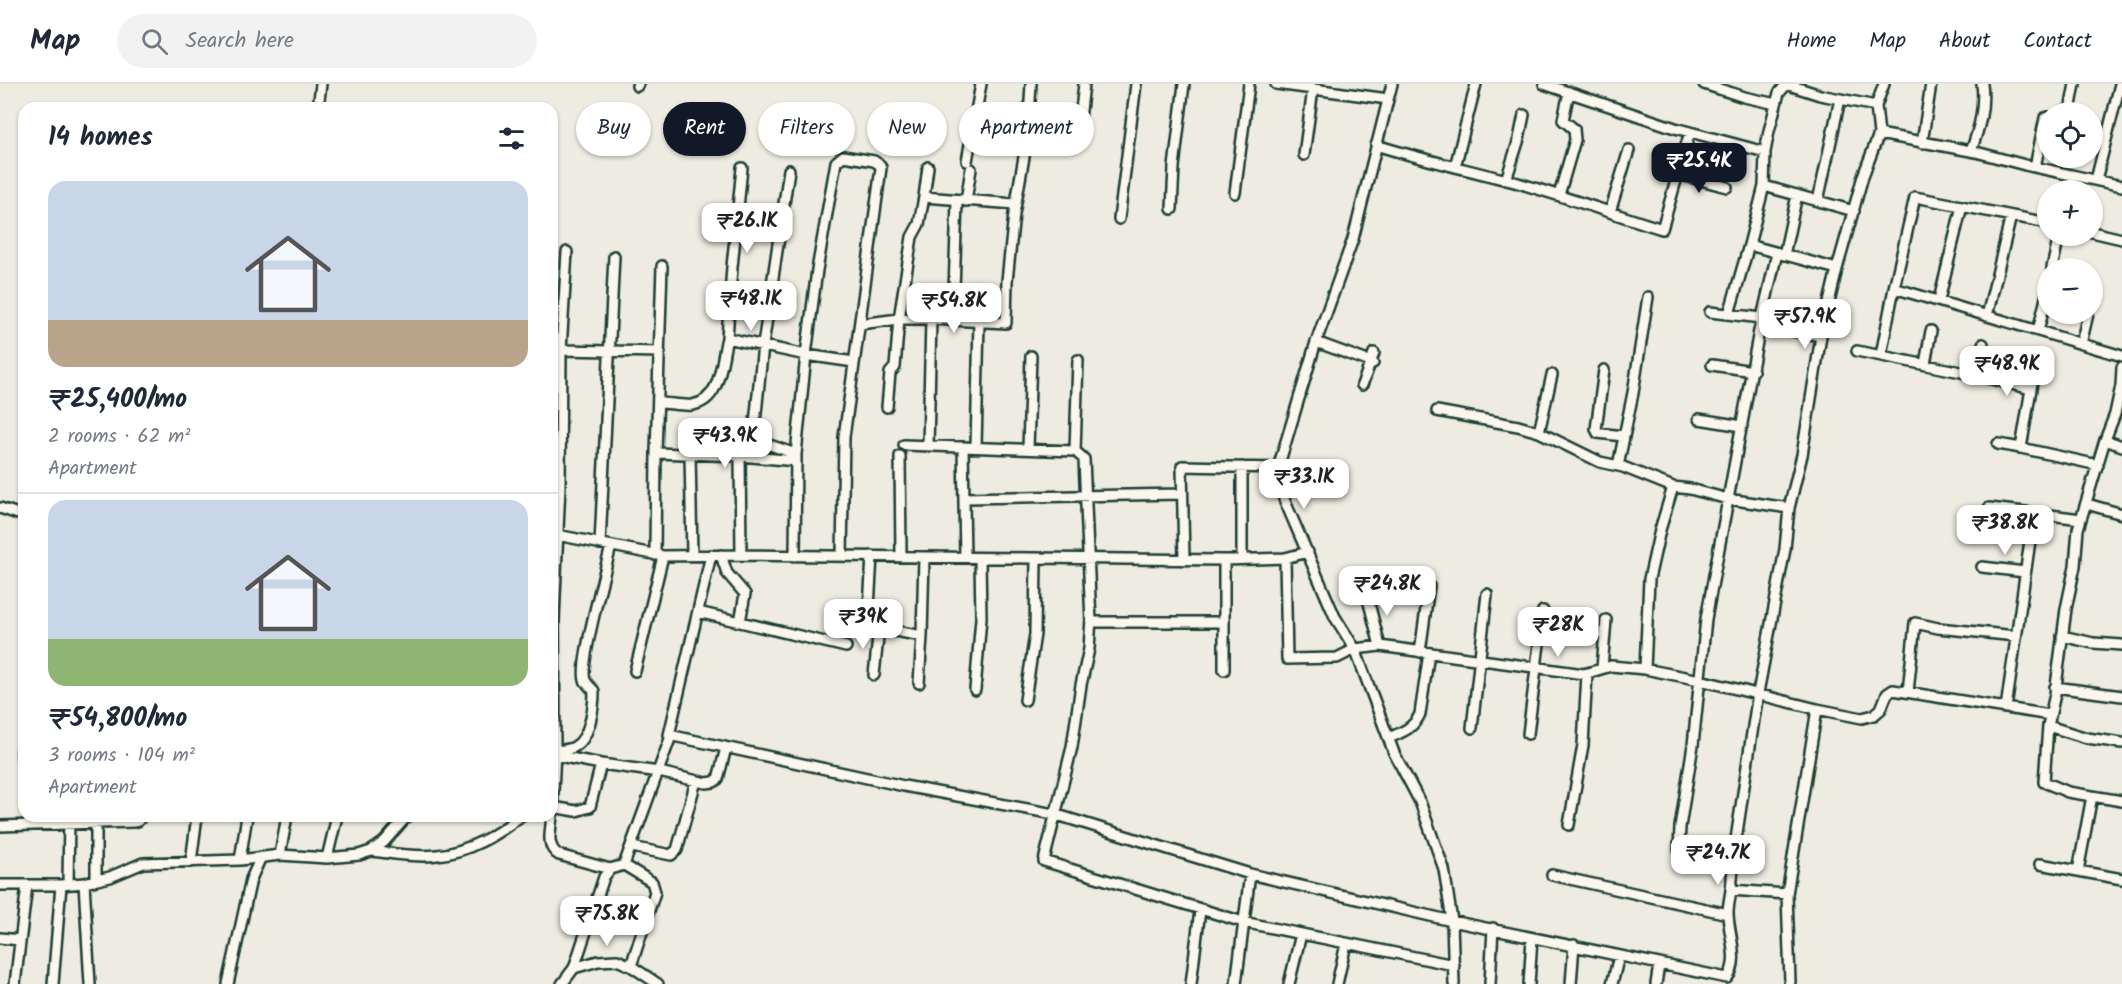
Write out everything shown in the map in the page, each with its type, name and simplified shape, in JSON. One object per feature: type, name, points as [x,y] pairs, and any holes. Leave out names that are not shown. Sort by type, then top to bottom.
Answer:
[{"type":"street","points":[[319,102],[321,84]]},
{"type":"street","points":[[953,320],[962,201],[981,84]]},
{"type":"street","points":[[860,324],[899,319],[1006,323],[1007,281],[1015,204],[1029,134],[1031,84]]},
{"type":"street","points":[[1082,102],[1084,84]]},
{"type":"street","points":[[1119,219],[1136,84]]},
{"type":"street","points":[[1172,209],[1184,84]]},
{"type":"street","points":[[1235,193],[1249,84]]},
{"type":"street","points":[[1276,84],[1388,99]]},
{"type":"street","points":[[1392,84],[1353,239],[1316,342],[1278,468],[1284,499],[1335,616],[1355,649],[1394,753],[1420,802],[1444,869],[1452,921],[1454,984]]},
{"type":"street","points":[[1455,167],[1476,84]]},
{"type":"street","points":[[1544,84],[1690,132],[1765,152]]},
{"type":"street","points":[[1704,84],[1744,97],[1776,104]]},
{"type":"street","points":[[671,736],[1054,814],[1250,874],[1452,921],[1727,978],[1731,974],[1733,959],[1728,914],[1735,846],[1758,693],[1785,549],[1789,508],[1802,455],[1821,336],[1863,176],[1879,134],[1876,105],[1884,84]]},
{"type":"street","points":[[1922,143],[1931,84]]},
{"type":"street","points":[[1971,151],[1984,101],[1982,84]]},
{"type":"street","points":[[2071,102],[2074,84]]},
{"type":"street","points":[[1879,134],[1971,151],[2096,180],[2120,84]]},
{"type":"street","points":[[1729,314],[1764,186],[1765,152],[1779,93],[1786,85],[1840,99],[1876,105]]},
{"type":"street","points":[[1304,155],[1313,89]]},
{"type":"street","points":[[1559,195],[1575,140],[1574,129],[1563,120],[1569,92]]},
{"type":"street","points":[[1818,201],[1840,99]]},
{"type":"street","points":[[1506,180],[1524,115]]},
{"type":"street","points":[[1376,145],[1420,159],[1559,195],[1662,229],[1690,132]]},
{"type":"street","points":[[1610,212],[1629,150]]},
{"type":"street","points":[[2034,167],[2037,154]]},
{"type":"street","points":[[795,556],[796,458],[806,355],[817,270],[836,162],[843,156],[874,161],[881,168],[844,437],[842,556]]},
{"type":"street","points":[[887,407],[890,373],[894,368],[912,237],[919,224],[928,167]]},
{"type":"street","points":[[658,403],[693,405],[710,396],[717,385],[727,338],[742,168]]},
{"type":"street","points":[[789,170],[763,345],[754,433],[761,441],[796,458]]},
{"type":"street","points":[[1678,174],[1727,187]]},
{"type":"street","points":[[2103,182],[2122,186]]},
{"type":"street","points":[[1764,186],[1854,211]]},
{"type":"street","points":[[1679,849],[1706,619],[1761,322],[1797,195]]},
{"type":"street","points":[[924,197],[1015,204]]},
{"type":"street","points":[[1881,355],[1915,197],[2037,221]]},
{"type":"street","points":[[1939,300],[1962,206]]},
{"type":"street","points":[[1987,316],[2011,216]]},
{"type":"street","points":[[2103,235],[2122,239]]},
{"type":"street","points":[[1749,245],[1837,269]]},
{"type":"street","points":[[558,442],[567,252]]},
{"type":"street","points":[[600,544],[614,256]]},
{"type":"street","points":[[635,670],[659,555],[656,453],[662,266]]},
{"type":"street","points":[[1894,288],[2122,356]]},
{"type":"street","points":[[1618,465],[1633,393],[1648,297]]},
{"type":"street","points":[[1710,312],[1729,314],[1821,336]]},
{"type":"street","points":[[928,446],[931,320]]},
{"type":"street","points":[[976,447],[979,322]]},
{"type":"street","points":[[2037,331],[2039,324]]},
{"type":"street","points":[[2081,344],[2086,324]]},
{"type":"street","points":[[1925,364],[1931,331]]},
{"type":"street","points":[[727,338],[806,355],[854,362]]},
{"type":"street","points":[[1316,342],[1373,359],[1362,384]]},
{"type":"street","points":[[1976,375],[1983,344]]},
{"type":"street","points":[[561,350],[660,352]]},
{"type":"street","points":[[1857,351],[1976,375],[2031,389]]},
{"type":"street","points":[[1028,449],[1030,356]]},
{"type":"street","points":[[2021,448],[2036,357]]},
{"type":"street","points":[[1075,451],[1078,360]]},
{"type":"street","points":[[1712,365],[1753,371]]},
{"type":"street","points":[[2122,367],[2119,415],[2105,440],[2078,529],[2048,726],[2044,782],[2068,792],[2122,801]]},
{"type":"street","points":[[1604,370],[1596,429],[1598,433],[1623,436]]},
{"type":"street","points":[[1539,432],[1552,375]]},
{"type":"street","points":[[1437,411],[1539,432],[1599,462],[1618,465],[1673,487],[1728,499],[1789,508]]},
{"type":"street","points":[[1699,419],[1742,426]]},
{"type":"street","points":[[2105,440],[2122,446]]},
{"type":"street","points":[[1998,444],[2098,465]]},
{"type":"street","points":[[904,445],[1075,451],[1084,459],[1091,618],[1089,649],[1072,747],[1044,861],[1243,922],[1454,965]]},
{"type":"street","points":[[963,447],[965,557]]},
{"type":"street","points":[[656,453],[796,458]]},
{"type":"street","points":[[690,454],[692,555]]},
{"type":"street","points":[[740,456],[741,555]]},
{"type":"street","points":[[900,456],[901,556]]},
{"type":"street","points":[[1184,560],[1182,465],[1278,468]]},
{"type":"street","points":[[1242,467],[1242,559]]},
{"type":"street","points":[[1645,669],[1649,579],[1673,487]]},
{"type":"street","points":[[964,498],[1181,494]]},
{"type":"street","points":[[2086,504],[2122,514]]},
{"type":"street","points":[[0,508],[18,514]]},
{"type":"street","points":[[1989,508],[2081,519]]},
{"type":"street","points":[[2006,708],[2034,513]]},
{"type":"street","points":[[558,535],[659,555],[1224,560],[1285,558],[1308,552]]},
{"type":"street","points":[[558,752],[575,747],[584,736],[594,702],[594,691],[585,680],[584,670],[611,546]]},
{"type":"street","points":[[624,865],[671,736],[669,735],[698,612],[716,555]]},
{"type":"street","points":[[716,555],[745,594],[740,622]]},
{"type":"street","points":[[872,556],[869,608],[879,628],[874,675]]},
{"type":"street","points":[[919,683],[924,557]]},
{"type":"street","points":[[975,690],[981,618],[980,558]]},
{"type":"street","points":[[1285,558],[1287,659],[1337,658],[1355,649],[1380,646],[1587,674],[1611,666],[1645,669],[1862,718],[1874,716],[1881,709],[1887,694],[1893,690],[2050,716]]},
{"type":"street","points":[[1025,700],[1035,634],[1036,559]]},
{"type":"street","points":[[1224,560],[1224,670]]},
{"type":"street","points":[[1982,567],[2025,572]]},
{"type":"street","points":[[1389,738],[1414,725],[1420,714],[1429,586]]},
{"type":"street","points":[[1472,728],[1487,594]]},
{"type":"street","points":[[1367,595],[1380,646]]},
{"type":"street","points":[[1528,735],[1543,611]]},
{"type":"street","points":[[698,612],[846,647]]},
{"type":"street","points":[[1091,618],[1091,622],[1224,622]]},
{"type":"street","points":[[1602,668],[1606,620]]},
{"type":"street","points":[[1908,692],[1915,623],[1938,628],[2016,636]]},
{"type":"street","points":[[879,628],[922,636]]},
{"type":"street","points":[[2062,636],[2092,643],[2122,644]]},
{"type":"street","points":[[1569,825],[1583,745],[1587,674]]},
{"type":"street","points":[[2055,687],[2122,696]]},
{"type":"street","points":[[1788,984],[1790,982],[1787,894],[1818,709]]},
{"type":"street","points":[[2048,726],[2087,738],[2122,743]]},
{"type":"street","points":[[558,754],[601,764],[659,772],[711,783],[718,779],[726,748]]},
{"type":"street","points":[[558,808],[576,811],[590,807],[601,764]]},
{"type":"street","points":[[632,847],[663,855],[670,855],[676,850],[696,781]]},
{"type":"street","points":[[2078,871],[2092,796]]},
{"type":"street","points":[[0,826],[18,822]]},
{"type":"street","points":[[53,984],[65,885],[69,822]]},
{"type":"street","points":[[96,822],[96,880]]},
{"type":"street","points":[[191,862],[196,822]]},
{"type":"street","points":[[240,860],[246,822]]},
{"type":"street","points":[[280,855],[285,822]]},
{"type":"street","points":[[327,858],[336,822]]},
{"type":"street","points":[[0,885],[84,883],[110,877],[143,863],[240,860],[280,855],[327,858],[359,855],[371,851],[384,842],[402,822]]},
{"type":"street","points":[[371,851],[436,855],[471,846],[496,835],[513,822]]},
{"type":"street","points":[[551,822],[549,844],[553,852],[610,869],[624,865],[652,882],[655,892],[631,966]]},
{"type":"street","points":[[228,984],[251,879],[261,857]]},
{"type":"street","points":[[2040,864],[2122,879]]},
{"type":"street","points":[[562,984],[574,968],[604,877],[610,869]]},
{"type":"street","points":[[1236,984],[1250,874]]},
{"type":"street","points":[[1552,875],[1728,914]]},
{"type":"street","points":[[84,883],[90,984]]},
{"type":"street","points":[[15,984],[27,885]]},
{"type":"street","points":[[1731,890],[1787,894]]},
{"type":"street","points":[[1191,984],[1200,910]]},
{"type":"street","points":[[1490,984],[1493,928]]},
{"type":"street","points":[[1289,984],[1301,934]]},
{"type":"street","points":[[0,938],[20,940]]},
{"type":"street","points":[[1529,984],[1532,938]]},
{"type":"street","points":[[1337,984],[1346,944]]},
{"type":"street","points":[[1571,984],[1574,945]]},
{"type":"street","points":[[1612,984],[1619,956]]},
{"type":"street","points":[[574,968],[598,961],[617,960],[631,966],[658,984]]},
{"type":"street","points":[[1656,984],[1659,965]]},
{"type":"street","points":[[1697,984],[1699,973]]}]
